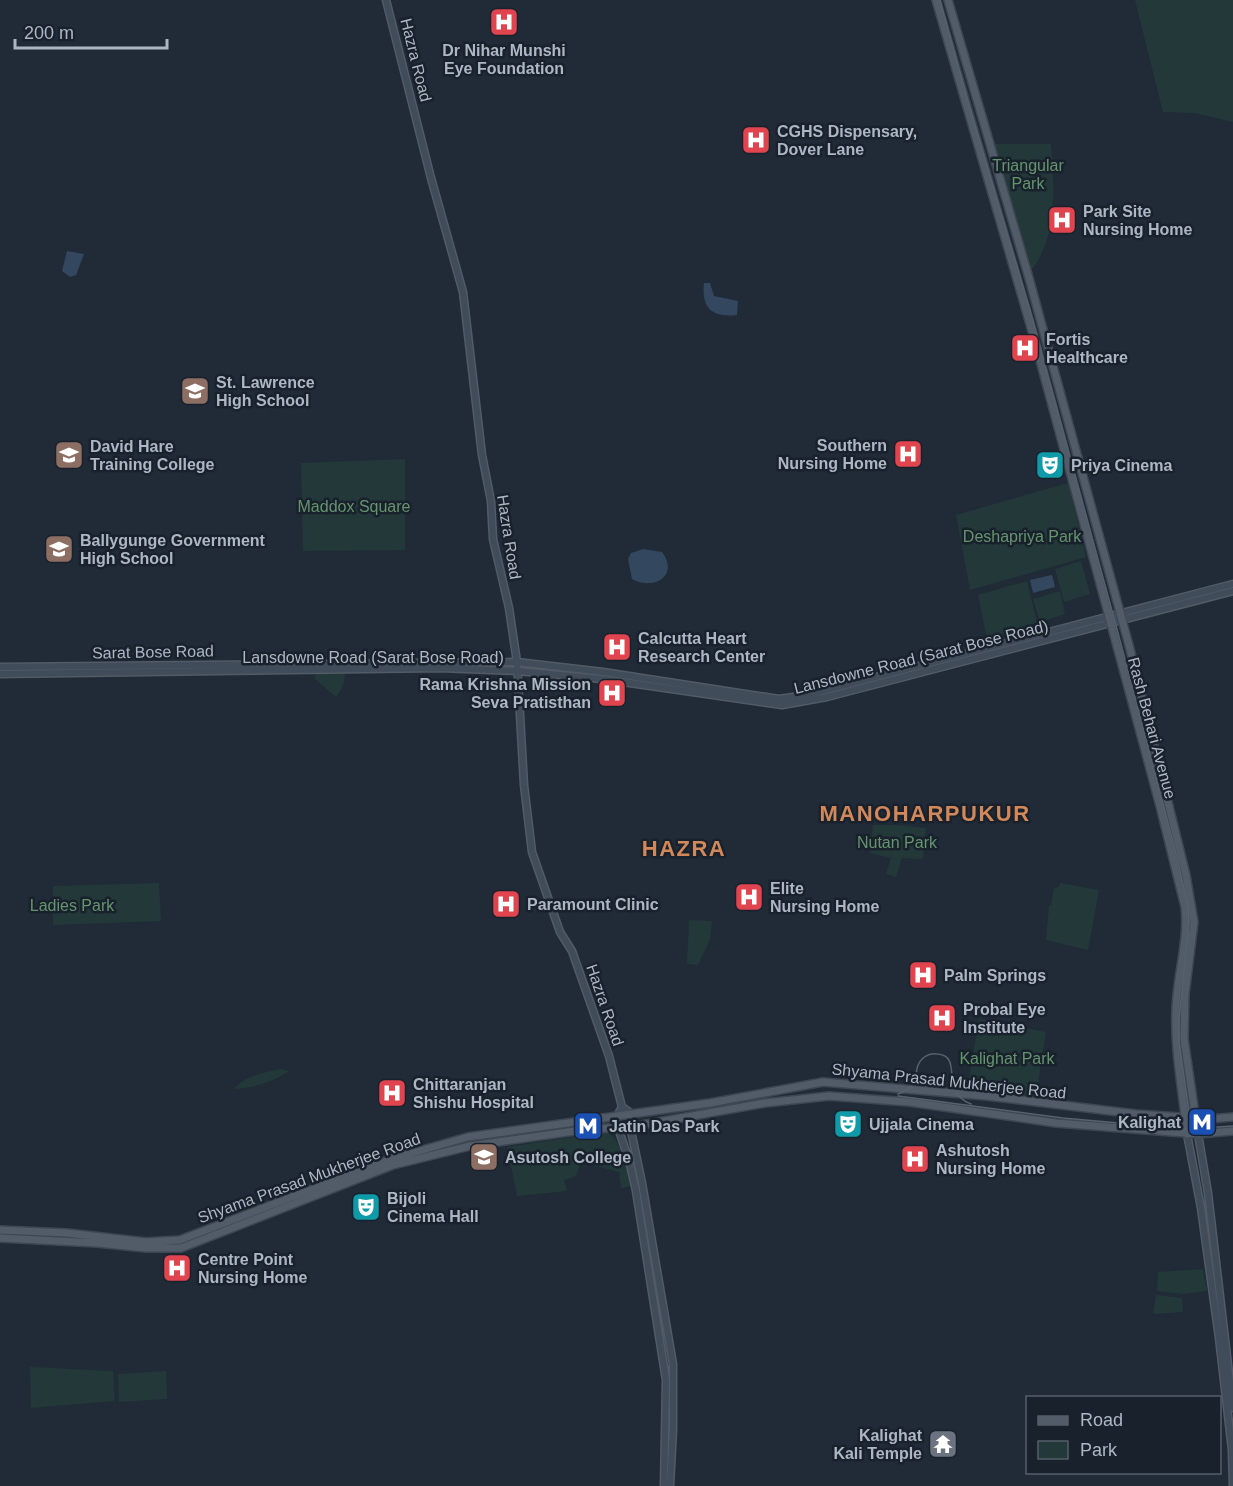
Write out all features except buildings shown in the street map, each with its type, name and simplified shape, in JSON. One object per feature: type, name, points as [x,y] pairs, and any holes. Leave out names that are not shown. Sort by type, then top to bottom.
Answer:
[{"type":"main road","name":"Hazra Road","points":[[386,0],[431,178],[463,292],[482,455],[491,501],[494,546],[509,608],[518,662],[523,774],[532,852],[560,932],[572,951],[609,1056],[622,1107]]},
{"type":"main road","name":"Rash Behari Avenue","points":[[936,0],[1034,338],[1175,862],[1186,915],[1176,1007],[1175,1040],[1187,1134],[1201,1208],[1219,1338],[1232,1450],[1233,1486]]},
{"type":"main road","name":"Rash Behari Avenue","points":[[948,0],[1029,278],[1122,616],[1184,867],[1194,922],[1184,1017],[1184,1039],[1198,1134]]},
{"type":"main road","points":[[1122,616],[1233,584]]},
{"type":"main road","name":"Lansdowne Road (Sarat Bose Road)","points":[[0,674],[394,668],[518,671],[602,679],[782,705],[826,697],[1122,616],[1233,591]]},
{"type":"main road","name":"Lansdowne Road (Sarat Bose Road)","points":[[664,681],[779,699],[807,695],[1109,620]]},
{"type":"main road","name":"Sarat Bose Road","points":[[0,667],[518,662],[664,681]]},
{"type":"main road","points":[[1140,734],[1152,731]]},
{"type":"main road","name":"Shyama Prasad Mukherjee Road","points":[[180,1244],[380,1163],[427,1148],[477,1136],[710,1103],[823,1082],[987,1096],[1100,1111],[1185,1118],[1233,1117]]},
{"type":"main road","name":"Shyama Prasad Mukherjee Road","points":[[180,1244],[393,1165],[420,1158],[470,1146],[582,1130],[618,1128],[765,1102],[828,1096],[909,1102],[1056,1123],[1187,1134],[1233,1131]]},
{"type":"main road","points":[[664,1486],[665,1369],[636,1191],[618,1128],[617,1116],[622,1107],[632,1114],[630,1126],[673,1364],[670,1486]]},
{"type":"main road","points":[[1198,1134],[1208,1193],[1233,1408]]},
{"type":"main road","points":[[0,1230],[67,1233],[180,1244]]},
{"type":"main road","points":[[0,1238],[146,1248],[180,1244]]},
{"type":"green space","points":[[1135,0],[1233,0],[1233,122],[1194,113],[1163,112]]},
{"type":"green space","name":"Triangular Park","points":[[993,144],[1051,144],[1053,194],[1050,227],[1046,243],[1030,272]]},
{"type":"green space","name":"Maddox Square","points":[[405,459],[405,550],[303,551],[301,463]]},
{"type":"green space","name":"Deshapriya Park","points":[[1068,483],[1086,557],[970,590],[956,515]]},
{"type":"green space","points":[[1081,561],[1090,594],[1064,602],[1055,569]]},
{"type":"green space","points":[[1027,581],[1037,623],[987,639],[978,595]]},
{"type":"green space","points":[[1060,591],[1065,614],[1040,622],[1033,599]]},
{"type":"green space","points":[[318,671],[345,671],[343,685],[336,697],[314,678]]},
{"type":"green space","name":"Nutan Park","points":[[873,825],[926,828],[923,859],[902,858],[896,877],[886,874],[891,858],[870,853]]},
{"type":"green space","name":"Ladies Park","points":[[159,883],[161,921],[53,925],[53,886]]},
{"type":"green space","points":[[1060,883],[1099,890],[1088,950],[1046,940],[1049,906],[1054,888],[1059,887]]},
{"type":"green space","points":[[689,920],[712,921],[710,939],[698,965],[687,964]]},
{"type":"green space","name":"Kalighat Park","points":[[979,1019],[1046,1032],[1036,1097],[968,1085]]},
{"type":"green space","points":[[281,1069],[289,1071],[263,1084],[234,1089],[250,1078]]},
{"type":"green space","name":"Jatin Das Park","points":[[608,1132],[621,1150],[631,1186],[621,1188],[619,1172],[581,1162],[576,1176],[564,1180],[567,1191],[517,1196],[507,1147]]},
{"type":"green space","points":[[1203,1269],[1207,1291],[1183,1294],[1157,1291],[1158,1272]]},
{"type":"green space","points":[[1156,1295],[1182,1298],[1183,1312],[1153,1314]]},
{"type":"green space","points":[[30,1367],[113,1371],[115,1401],[31,1408]]},
{"type":"green space","points":[[166,1371],[167,1399],[119,1402],[118,1374]]},
{"type":"water","points":[[67,251],[84,254],[76,275],[70,277],[62,271]]},
{"type":"water","points":[[704,283],[710,283],[714,296],[738,301],[737,315],[721,315],[710,310],[705,299]]},
{"type":"water","points":[[643,549],[662,552],[668,568],[662,579],[648,583],[632,579],[628,559],[631,553]]},
{"type":"water","points":[[1052,575],[1055,587],[1033,593],[1030,580]]},
{"type":"tram line","points":[[940,0],[1030,310],[1177,857],[1188,907],[1189,923],[1179,1020],[1179,1042],[1190,1119],[1196,1126],[1206,1129]]},
{"type":"tram line","points":[[898,1094],[907,1090],[915,1082],[917,1068],[923,1058],[937,1054],[943,1055],[950,1062],[955,1091],[971,1104]]},
{"type":"tram line","points":[[898,1096],[1063,1118],[1186,1129],[1233,1126]]},
{"type":"place","name":"Dr Nihar Munshi Eye Foundation","points":[[504,22]]},
{"type":"place","name":"CGHS Dispensary, Dover Lane","points":[[756,140]]},
{"type":"place","name":"Park Site Nursing Home","points":[[1062,220]]},
{"type":"place","name":"Fortis Healthcare","points":[[1025,348]]},
{"type":"place","name":"St. Lawrence High School","points":[[195,391]]},
{"type":"place","name":"Southern Nursing Home","points":[[908,454]]},
{"type":"place","name":"David Hare Training College","points":[[69,455]]},
{"type":"place","name":"Priya Cinema","points":[[1050,465]]},
{"type":"place","name":"Ballygunge Government High School","points":[[59,549]]},
{"type":"place","name":"Calcutta Heart Research Center","points":[[617,647]]},
{"type":"place","name":"Rama Krishna Mission Seva Pratisthan","points":[[612,693]]},
{"type":"place","name":"Elite Nursing Home","points":[[749,897]]},
{"type":"place","name":"Paramount Clinic","points":[[506,904]]},
{"type":"place","name":"Palm Springs","points":[[923,975]]},
{"type":"place","name":"Probal Eye Institute","points":[[942,1018]]},
{"type":"place","name":"Chittaranjan Shishu Hospital","points":[[392,1093]]},
{"type":"place","name":"Kalighat","points":[[1202,1122]]},
{"type":"place","name":"Ujjala Cinema","points":[[848,1124]]},
{"type":"place","name":"Jatin Das Park","points":[[588,1126]]},
{"type":"place","name":"Asutosh College","points":[[484,1157]]},
{"type":"place","name":"Ashutosh Nursing Home","points":[[915,1159]]},
{"type":"place","name":"Bijoli Cinema Hall","points":[[366,1207]]},
{"type":"place","name":"Centre Point Nursing Home","points":[[177,1268]]},
{"type":"place","name":"Kalighat Kali Temple","points":[[943,1444]]},
{"type":"district","name":"MANOHARPUKUR","points":[[925,813]]},
{"type":"district","name":"HAZRA","points":[[684,848]]}]
